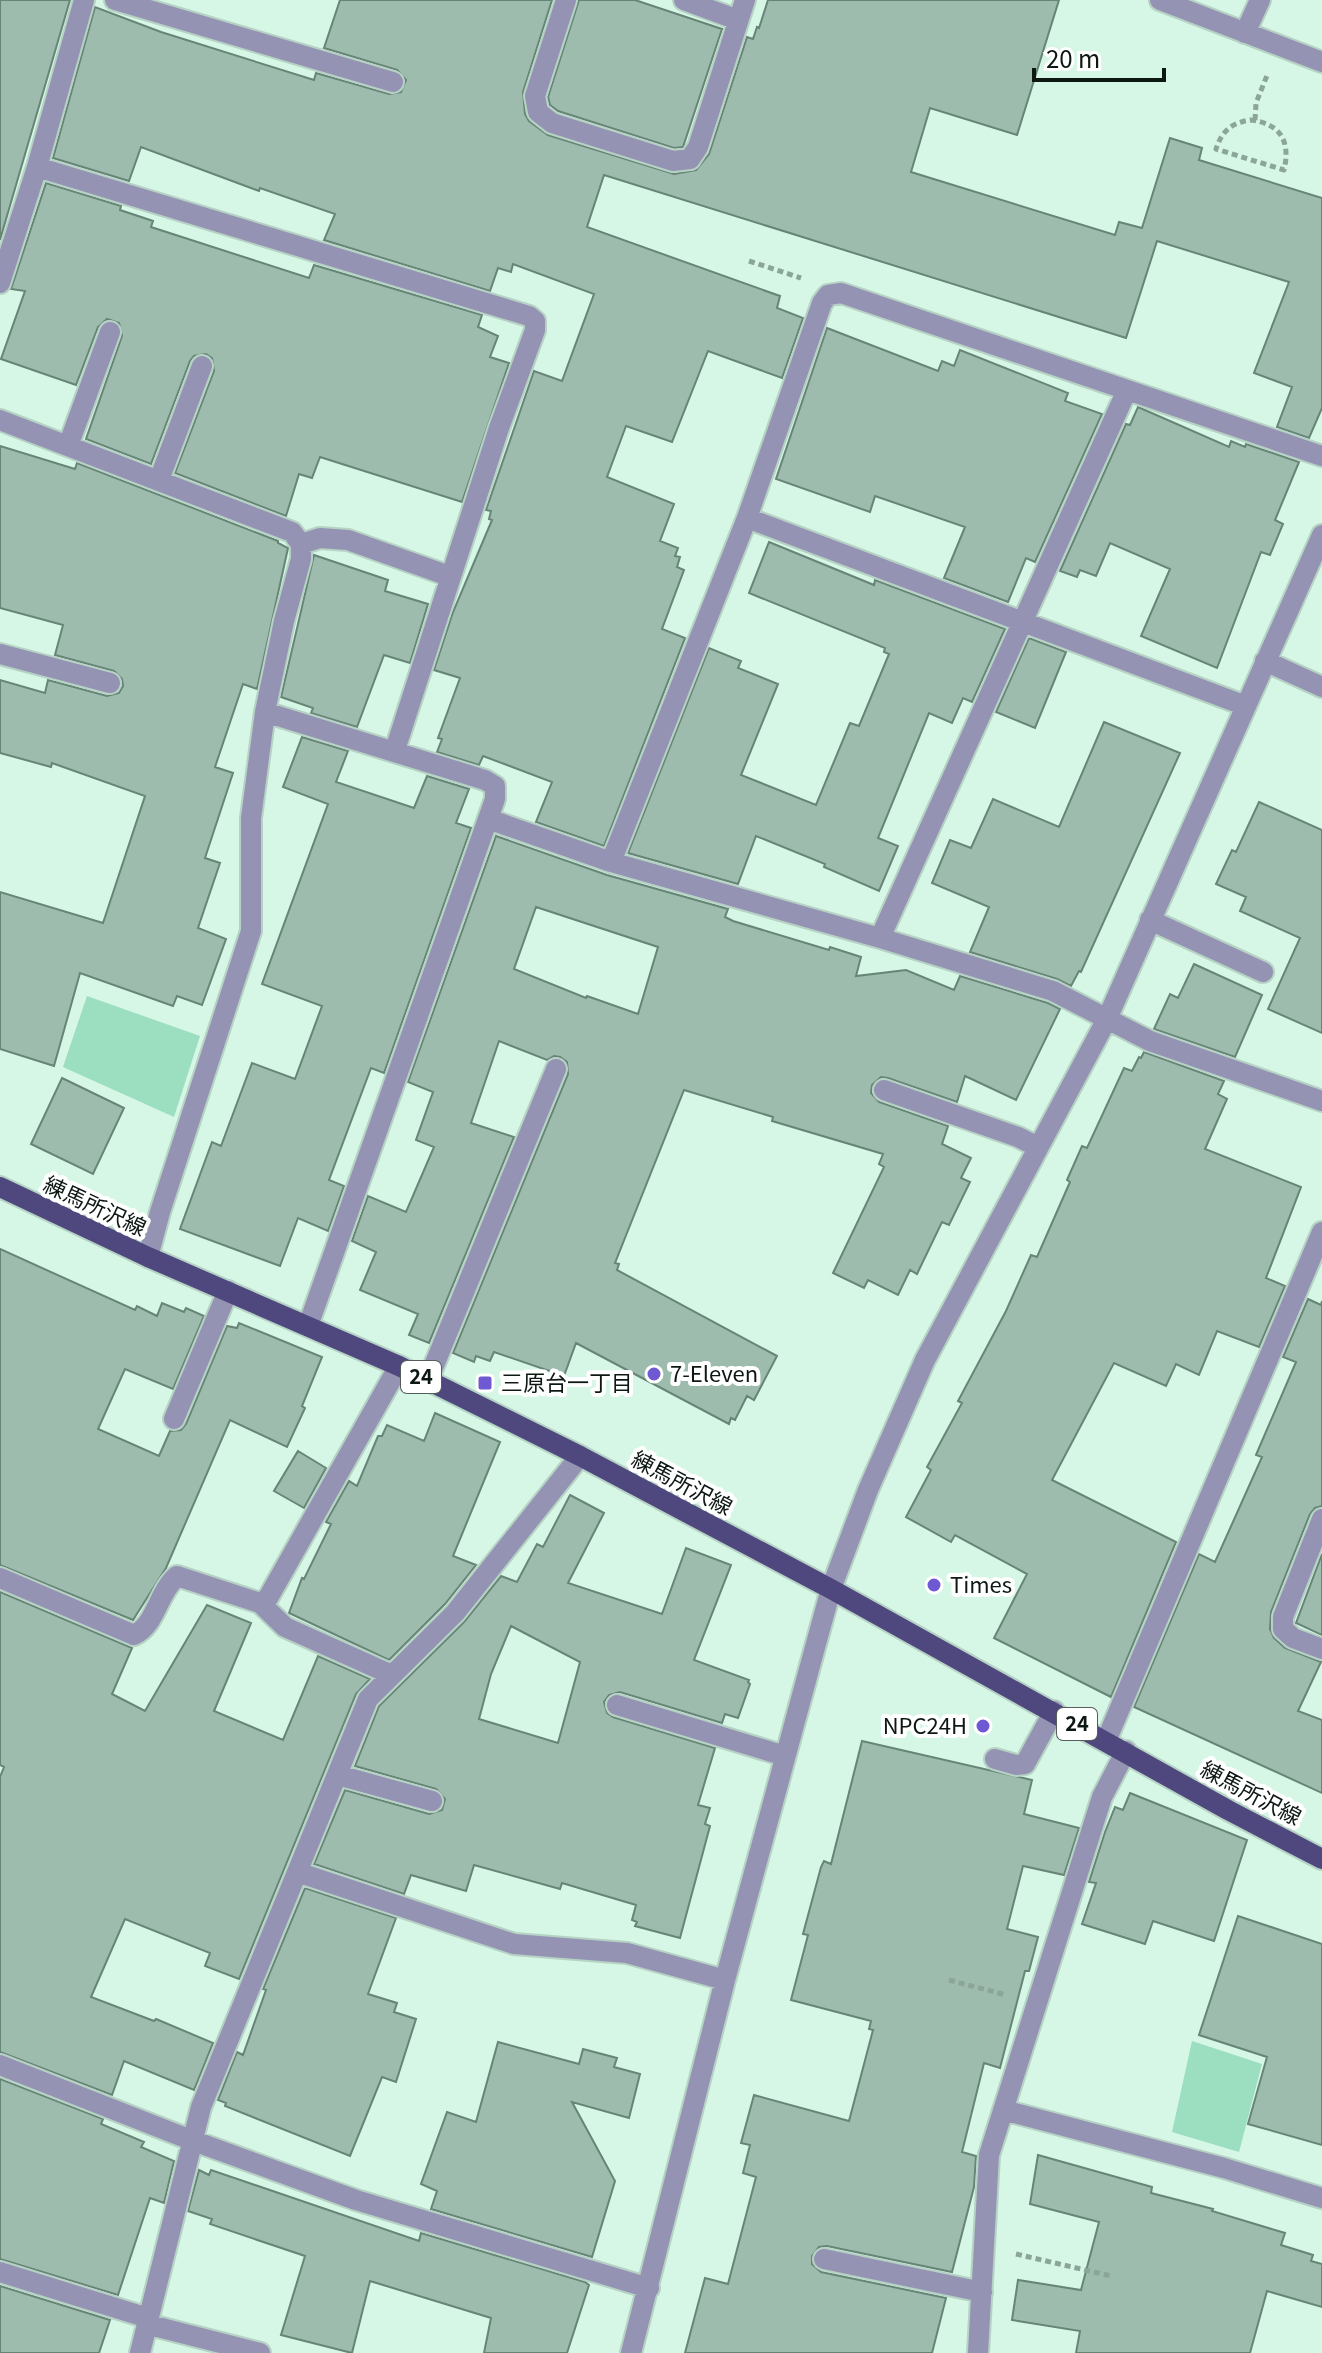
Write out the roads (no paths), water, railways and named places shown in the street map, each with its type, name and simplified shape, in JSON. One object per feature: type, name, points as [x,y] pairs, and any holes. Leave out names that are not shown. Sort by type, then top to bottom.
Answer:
[{"type":"main road","name":"練馬所沢線","points":[[1,1191],[399,1366],[580,1456],[831,1589],[1322,1859]]},
{"type":"street","points":[[0,283],[37,167],[84,0]]},
{"type":"street","points":[[115,0],[393,82]]},
{"type":"street","points":[[566,0],[535,96],[538,112],[552,123],[673,161],[690,159],[698,147],[741,10],[684,0]]},
{"type":"street","points":[[1160,0],[1322,62]]},
{"type":"street","points":[[1245,33],[1260,0]]},
{"type":"street","points":[[37,167],[535,321],[535,330],[449,576],[395,750]]},
{"type":"street","points":[[611,862],[747,518],[822,303],[828,295],[841,293],[1322,456]]},
{"type":"street","points":[[68,446],[110,332]]},
{"type":"street","points":[[159,480],[202,366]]},
{"type":"street","points":[[880,938],[1127,390]]},
{"type":"street","points":[[0,420],[292,532],[301,544],[301,559],[265,712],[251,818],[251,931],[148,1257]]},
{"type":"street","points":[[747,518],[1246,706]]},
{"type":"street","points":[[631,2353],[785,1756],[831,1589],[868,1490],[925,1360],[1107,1019],[1322,535]]},
{"type":"street","points":[[301,544],[320,538],[348,540],[449,576]]},
{"type":"street","points":[[0,654],[110,683]]},
{"type":"street","points":[[1265,661],[1322,687]]},
{"type":"street","points":[[265,712],[395,750],[495,786],[495,799],[308,1326]]},
{"type":"street","points":[[488,819],[611,862],[880,938],[1053,991],[1150,1041],[1322,1101]]},
{"type":"street","points":[[1150,920],[1263,972]]},
{"type":"street","points":[[428,1380],[556,1069]]},
{"type":"street","points":[[884,1090],[1018,1137],[1038,1147]]},
{"type":"street","points":[[1106,1741],[1322,1232]]},
{"type":"street","points":[[174,1419],[228,1291]]},
{"type":"street","points":[[260,1603],[268,1598],[399,1366]]},
{"type":"street","points":[[140,2353],[201,2107],[368,1699],[455,1613],[580,1456]]},
{"type":"street","points":[[1322,1519],[1283,1617],[1283,1629],[1293,1638],[1322,1649]]},
{"type":"street","points":[[0,1578],[134,1635],[143,1631],[169,1583],[177,1576],[260,1603],[285,1627],[392,1675]]},
{"type":"street","points":[[617,1705],[785,1756]]},
{"type":"street","points":[[995,1759],[1016,1765],[1025,1764],[1054,1711]]},
{"type":"street","points":[[978,2353],[989,2155],[1102,1797],[1126,1751]]},
{"type":"street","points":[[338,1775],[432,1801]]},
{"type":"street","points":[[297,1872],[514,1944],[627,1953],[725,1980]]},
{"type":"street","points":[[0,2065],[191,2140],[356,2200],[649,2288]]},
{"type":"street","points":[[1003,2110],[1224,2168],[1322,2198]]},
{"type":"street","points":[[824,2259],[982,2292]]},
{"type":"street","points":[[0,2272],[147,2321],[260,2353]]},
{"type":"place","name":"7-Eleven","points":[[654,1374]]},
{"type":"place","name":"三原台一丁目","points":[[485,1383]]},
{"type":"place","name":"Times","points":[[934,1585]]},
{"type":"place","name":"NPC24H","points":[[983,1726]]}]
